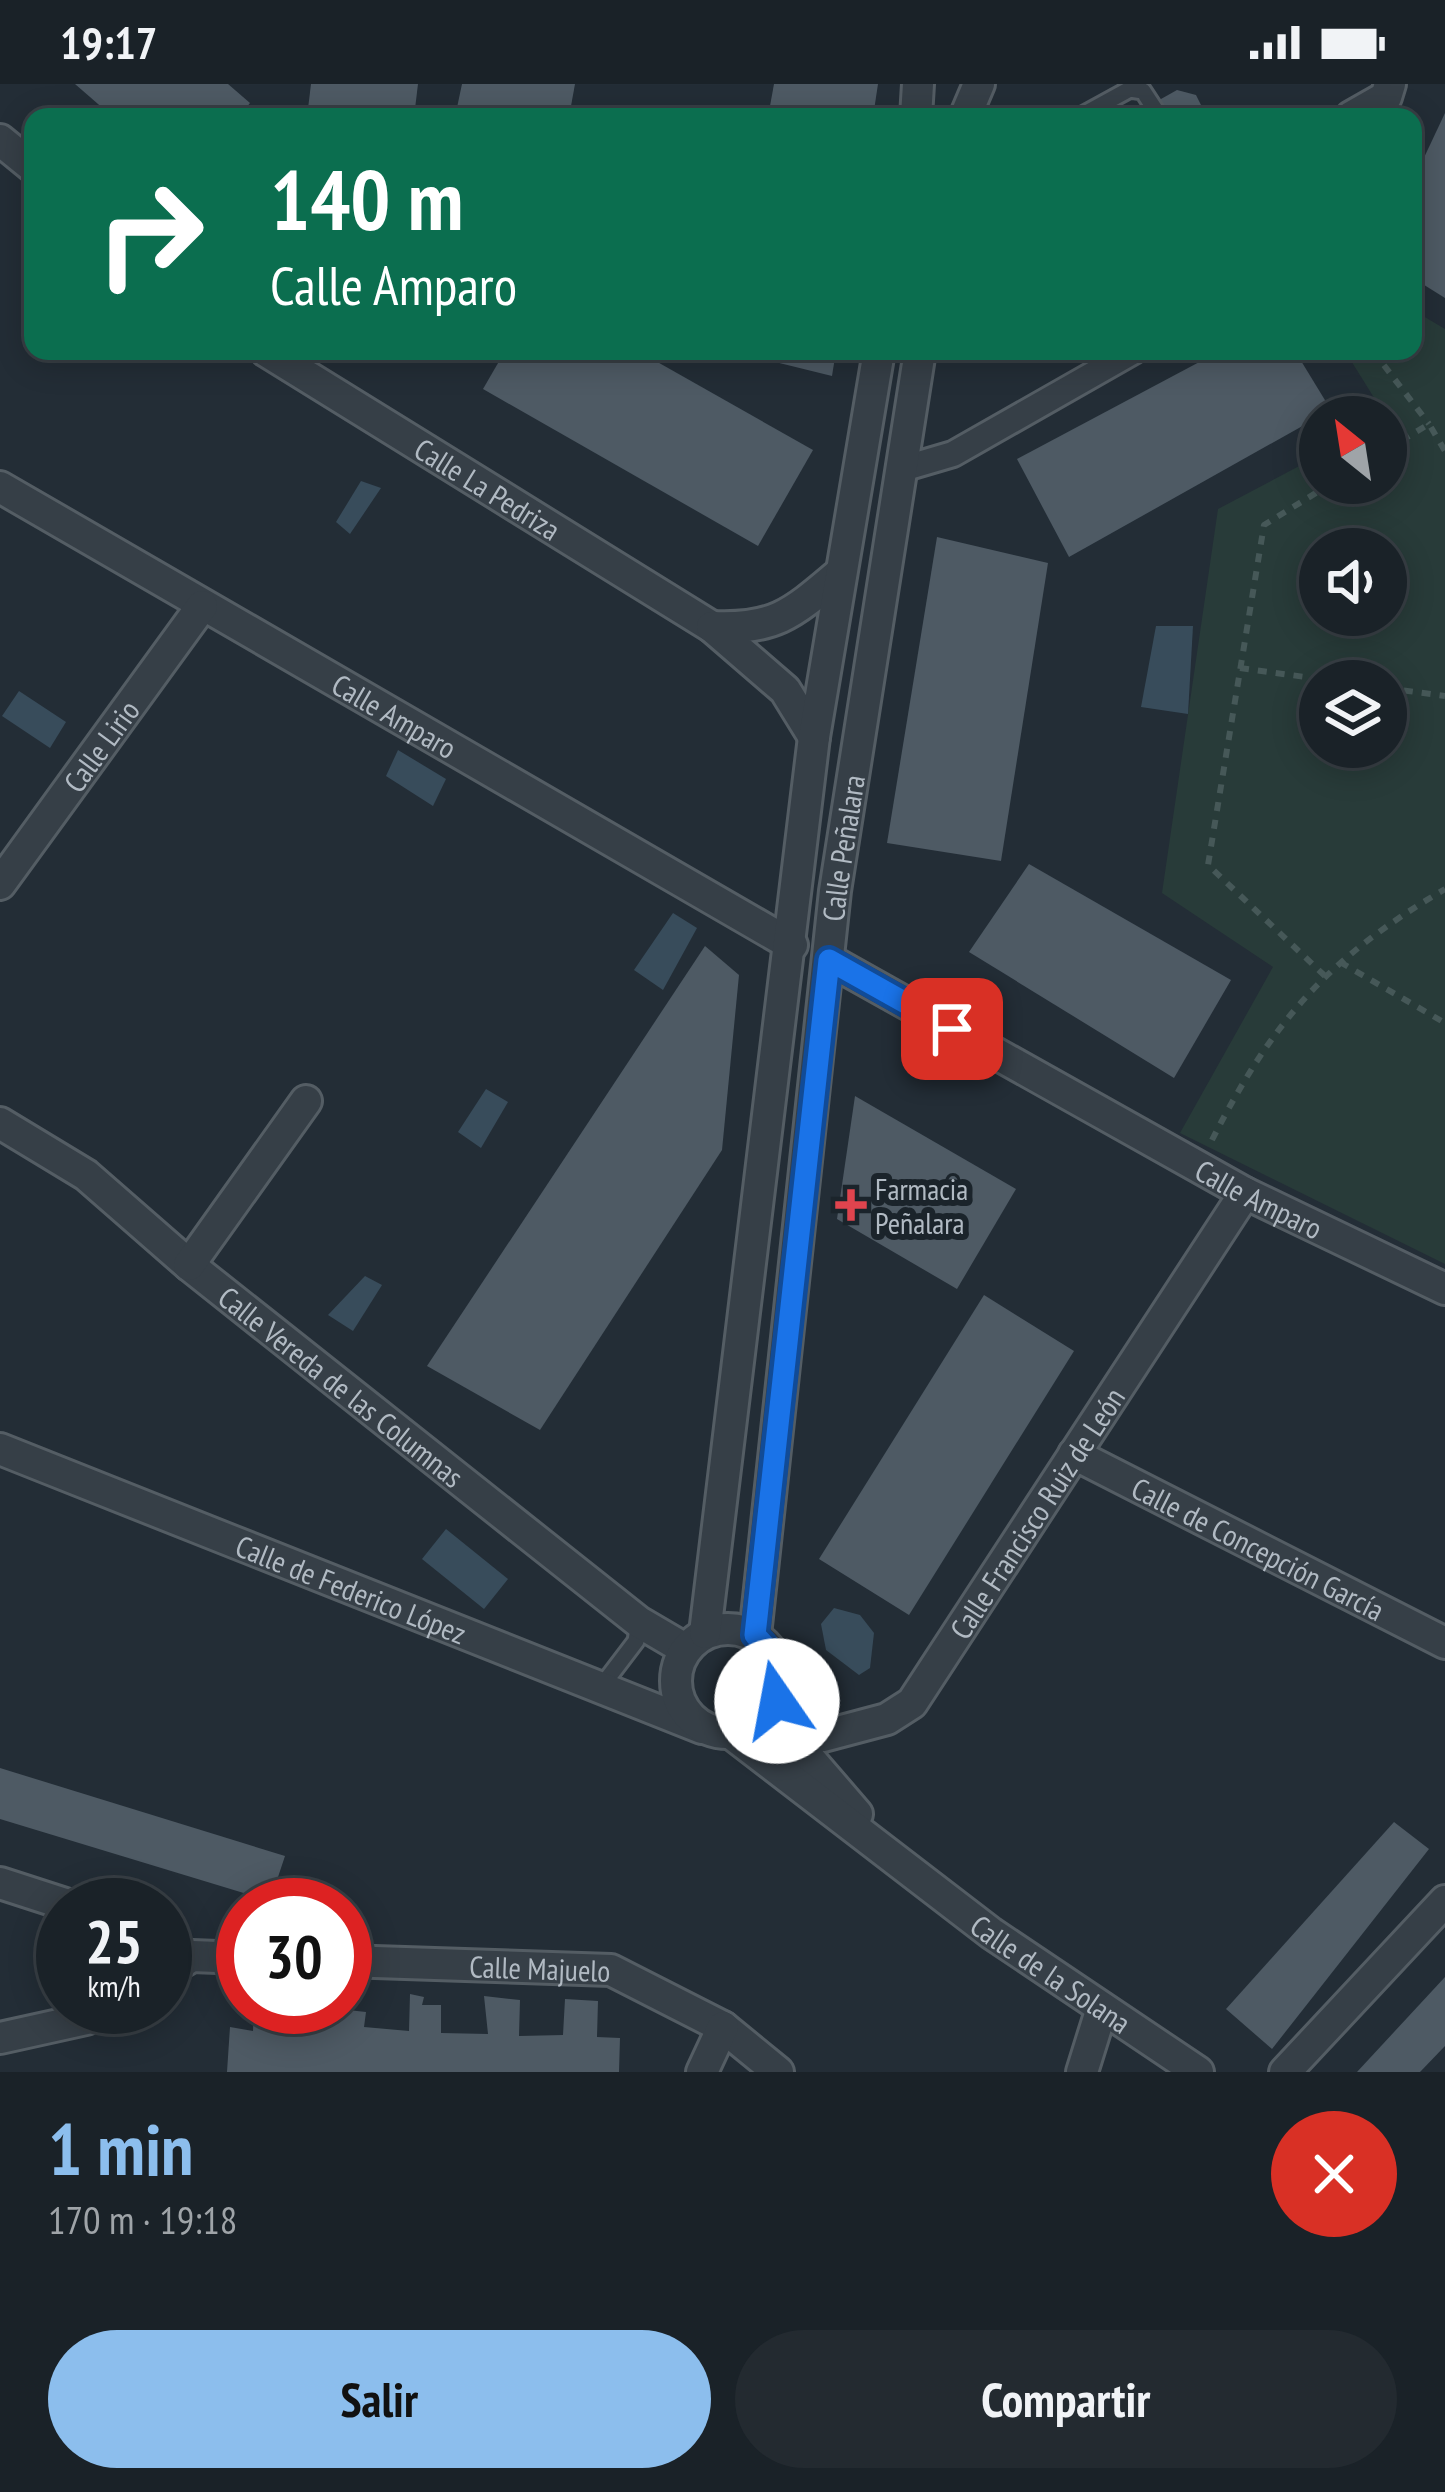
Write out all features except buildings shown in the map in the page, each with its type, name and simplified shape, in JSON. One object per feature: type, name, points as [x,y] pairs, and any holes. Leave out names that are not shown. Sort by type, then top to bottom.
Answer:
[{"type":"street","points":[[1367,108],[1386,97],[1390,84]]},
{"type":"street","points":[[0,140],[24,159]]},
{"type":"street","name":"Calle La Pedriza","points":[[281,360],[712,627],[784,690],[814,736]]},
{"type":"street","name":"Calle Peñalara","points":[[717,1731],[680,1705],[675,1673],[695,1641],[792,945],[814,736],[877,360]]},
{"type":"street","name":"Calle Peñalara","points":[[755,1635],[835,891],[919,360]]},
{"type":"street","points":[[902,469],[953,454],[1118,360]]},
{"type":"street","name":"Calle Amparo","points":[[0,487],[792,945]]},
{"type":"street","points":[[712,627],[754,629],[791,615],[838,575]]},
{"type":"street","name":"Calle Lirio","points":[[0,884],[202,606]]},
{"type":"street","name":"Calle Amparo","points":[[829,960],[1245,1193],[1445,1288]]},
{"type":"street","points":[[190,1265],[306,1101]]},
{"type":"street","name":"Calle Vereda de las Columnas","points":[[0,1123],[86,1175],[190,1265],[639,1622],[695,1641]]},
{"type":"street","name":"Calle Francisco Ruiz de León","points":[[774,1707],[823,1736],[887,1719],[912,1703],[1245,1193]]},
{"type":"street","name":"Calle de Federico López","points":[[0,1449],[717,1731]]},
{"type":"street","name":"Calle de Concepción García","points":[[1074,1454],[1445,1643]]},
{"type":"street","points":[[695,1641],[730,1628],[755,1635],[773,1653],[781,1676],[774,1707],[755,1727],[717,1731]]},
{"type":"street","name":"Calle de la Solana","points":[[774,1707],[910,1871]]},
{"type":"street","name":"Calle de la Solana","points":[[717,1731],[1198,2072]]},
{"type":"street","points":[[0,1883],[36,1895]]},
{"type":"street","points":[[1285,2072],[1445,1900]]},
{"type":"street","name":"Calle Majuelo","points":[[372,1962],[611,1970],[723,2027],[778,2072]]},
{"type":"street","points":[[1082,2072],[1102,2008]]},
{"type":"street","points":[[702,2072],[723,2027]]},
{"type":"street","points":[[0,2038],[36,2030]]},
{"type":"lane","points":[[1095,108],[1130,88],[1143,91],[1154,108]]},
{"type":"lane","points":[[601,1687],[636,1641],[639,1622]]},
{"type":"path","points":[[1380,360],[1445,451]]},
{"type":"path","points":[[1407,437],[1429,424]]},
{"type":"path","points":[[1299,503],[1264,525],[1208,865],[1325,976]]},
{"type":"path","points":[[1240,668],[1299,676]]},
{"type":"path","points":[[1407,691],[1445,696]]},
{"type":"path","points":[[1199,1167],[1248,1070],[1297,1002],[1376,929],[1445,889]]},
{"type":"path","points":[[1340,962],[1445,1023]]},
{"type":"green space","points":[[1422,315],[1445,329],[1445,1264],[1180,1133],[1273,967],[1162,893],[1218,509],[1299,466],[1299,504],[1407,504],[1407,396],[1373,396],[1351,360],[1422,360]]},
{"type":"water","points":[[361,481],[381,488],[350,534],[336,522]]},
{"type":"water","points":[[1156,626],[1193,626],[1188,714],[1141,707]]},
{"type":"water","points":[[19,691],[66,722],[50,748],[2,716]]},
{"type":"water","points":[[398,750],[446,779],[433,806],[386,776]]},
{"type":"water","points":[[673,913],[697,928],[663,990],[634,970]]},
{"type":"water","points":[[486,1089],[508,1102],[481,1148],[458,1132]]},
{"type":"water","points":[[365,1276],[382,1285],[353,1331],[328,1315]]},
{"type":"water","points":[[446,1529],[508,1579],[484,1609],[422,1559]]},
{"type":"water","points":[[834,1608],[860,1615],[874,1633],[870,1668],[859,1675],[826,1650],[821,1624]]},
{"type":"place","name":"Farmacia Peñalara","points":[[851,1205]]},
{"type":"route","points":[[777,1701],[781,1676],[773,1653],[755,1635],[829,960],[952,1029]]}]
